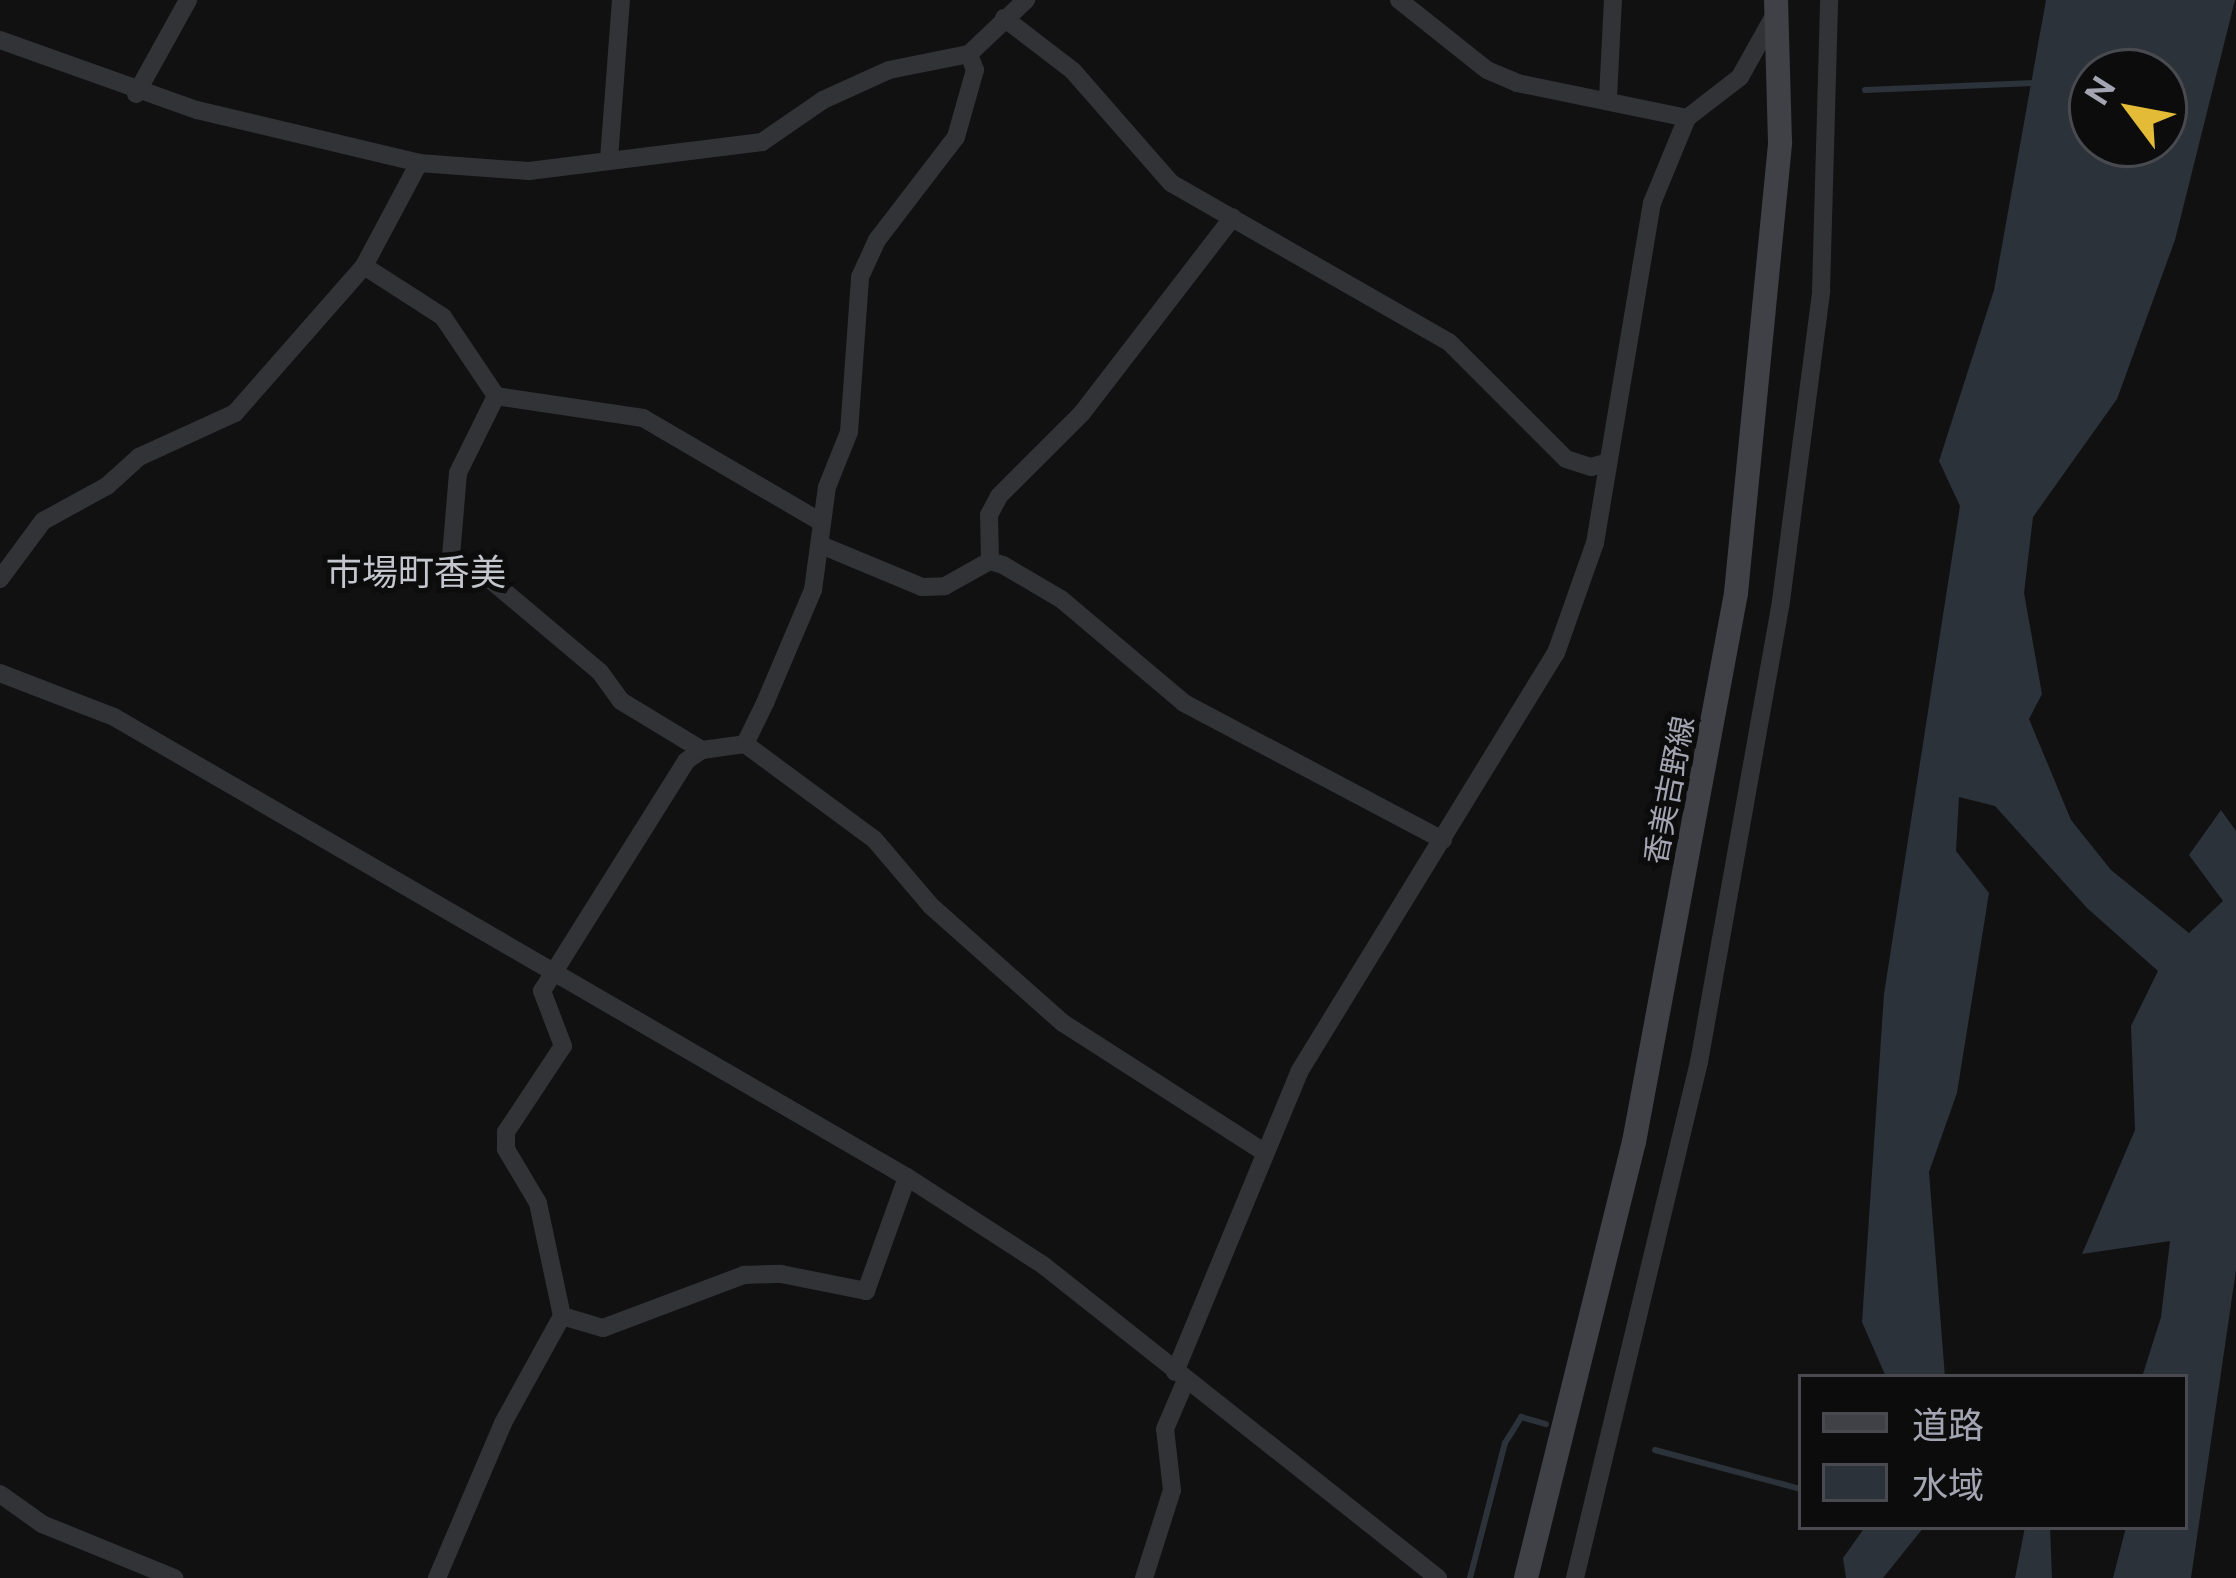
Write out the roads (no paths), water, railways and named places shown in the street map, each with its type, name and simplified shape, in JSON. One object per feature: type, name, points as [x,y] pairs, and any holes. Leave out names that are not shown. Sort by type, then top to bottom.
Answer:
[{"type":"main road","name":"香美吉野線","points":[[1526,1578],[1634,1142],[1736,593],[1780,142],[1776,4]]},
{"type":"street","points":[[136,94],[188,0]]},
{"type":"street","points":[[609,159],[621,0]]},
{"type":"street","points":[[0,40],[136,94],[419,163],[529,171],[762,142],[823,100],[889,70],[969,54],[1026,0]]},
{"type":"street","points":[[1399,0],[1487,70],[1517,83],[1608,98],[1687,118]]},
{"type":"street","points":[[1608,98],[1613,0]]},
{"type":"street","points":[[1575,1578],[1699,1062],[1781,601],[1821,291],[1829,0]]},
{"type":"street","points":[[1144,1578],[1172,1490],[1165,1429],[1180,1376],[1264,1152],[1299,1072],[1556,652],[1595,543],[1652,203],[1687,118],[1755,59],[1776,4]]},
{"type":"street","points":[[1004,18],[1073,71],[1171,184],[1449,342],[1567,459],[1591,467],[1608,462]]},
{"type":"street","points":[[745,744],[813,590],[821,522],[849,432],[860,277],[877,240],[956,137],[975,70],[969,54]]},
{"type":"street","points":[[0,579],[43,521],[107,486],[140,458],[235,413],[364,266],[419,163]]},
{"type":"street","points":[[990,561],[989,515],[999,496],[1082,413],[1233,217]]},
{"type":"street","points":[[364,266],[443,317],[496,396],[643,418],[821,522]]},
{"type":"street","points":[[496,396],[458,473],[451,557],[492,581],[600,672],[621,701],[702,750]]},
{"type":"street","points":[[821,545],[922,587],[946,586],[990,561]]},
{"type":"street","points":[[990,561],[1061,599],[1184,703],[1443,840]]},
{"type":"street","points":[[0,673],[114,717],[908,1178],[1043,1265],[1438,1578]]},
{"type":"street","points":[[437,1578],[494,1442],[562,1316],[538,1203],[506,1149],[506,1132],[563,1046],[543,1007],[551,972],[686,761],[702,750],[745,744],[874,838],[931,906],[1063,1023],[1264,1152]]},
{"type":"street","points":[[562,1316],[603,1328],[744,1276],[781,1274],[866,1292],[908,1178]]},
{"type":"street","points":[[0,1494],[42,1524],[174,1578]]},
{"type":"water","points":[[2046,0],[2235,0],[2175,240],[2117,399],[2033,517],[2024,593],[2042,694],[2029,719],[2071,820],[2111,870],[2189,933],[2223,901],[2189,855],[2221,810],[2236,831],[2236,1270],[2191,1578],[2113,1578],[2125,1530],[2188,1530],[2188,1374],[2143,1374],[2161,1317],[2170,1241],[2082,1254],[2135,1130],[2131,1026],[2158,971],[2087,908],[1995,806],[1959,797],[1956,851],[1989,893],[1957,1093],[1929,1172],[1945,1374],[1885,1374],[1862,1322],[1884,994],[1960,506],[1939,461],[1994,290]]},
{"type":"water","points":[[1863,1530],[1922,1530],[1883,1578],[1846,1578],[1843,1558]]},
{"type":"water","points":[[2024,1530],[2050,1530],[2052,1578],[2015,1578]]},
{"type":"waterway","points":[[1865,90],[2035,83]]},
{"type":"waterway","points":[[1470,1578],[1505,1443],[1521,1417],[1546,1424]]},
{"type":"waterway","points":[[1655,1450],[1798,1488]]},
{"type":"district","name":"市場町香美","points":[[416,573]]}]
